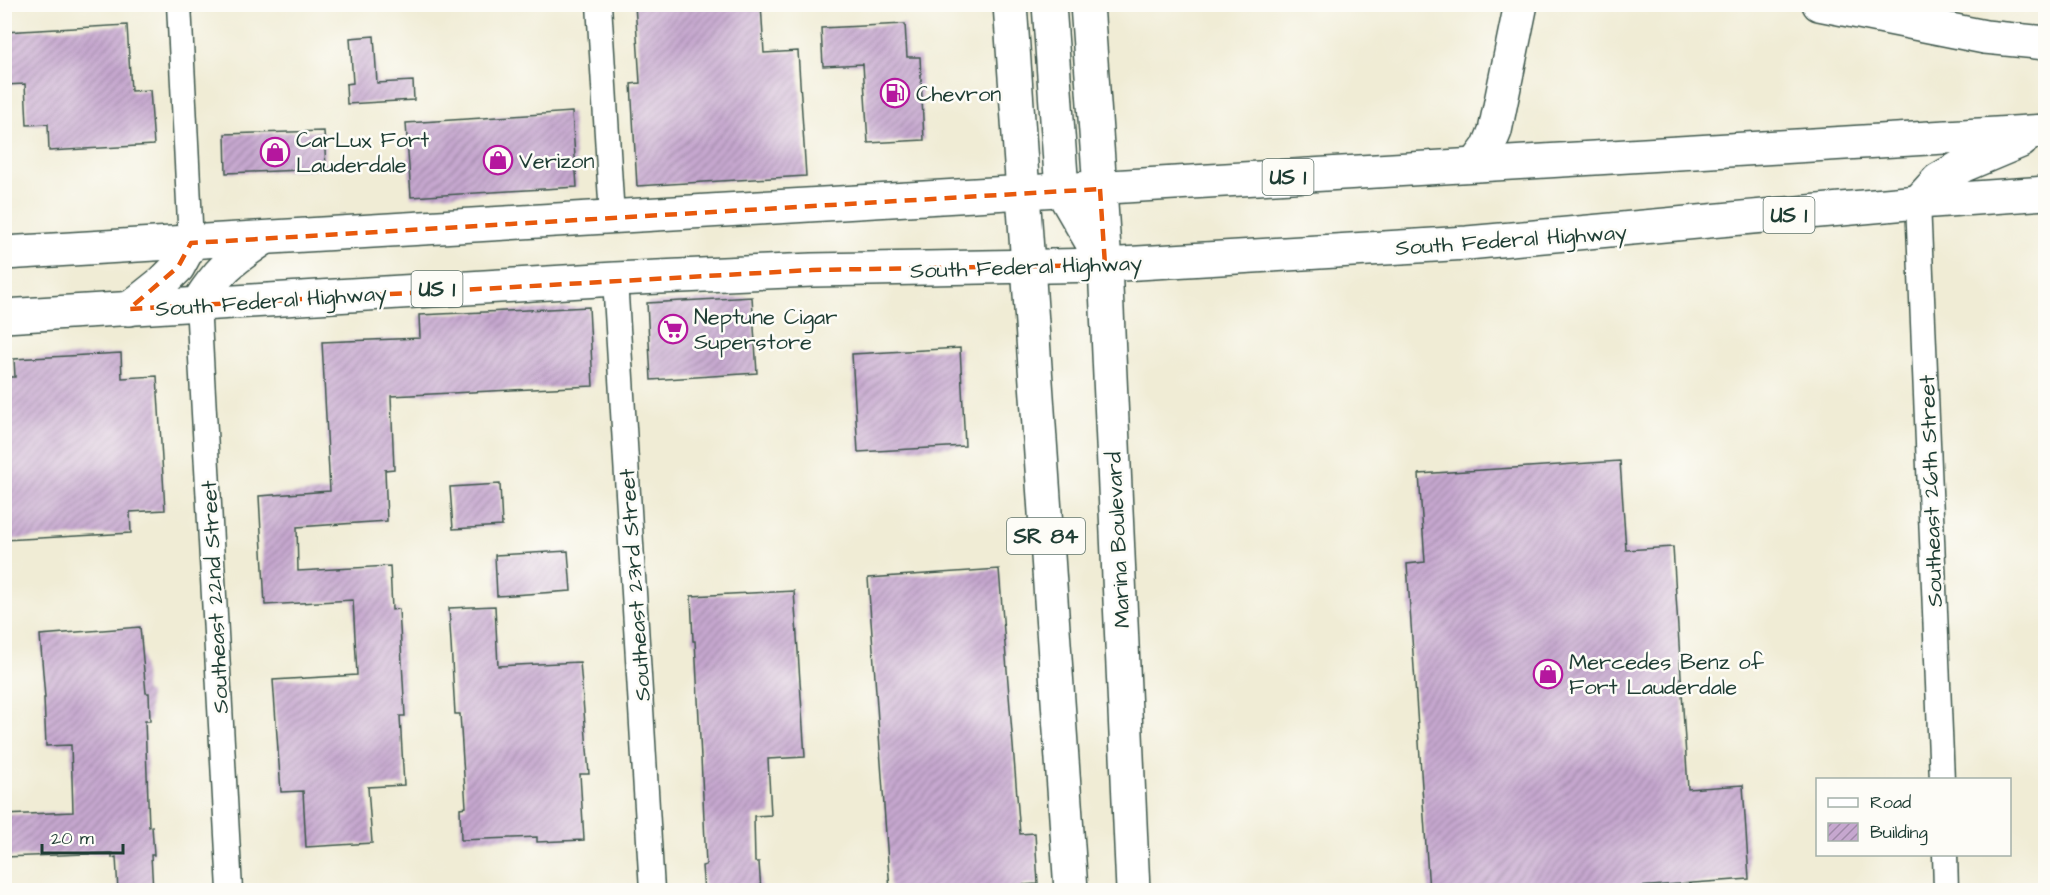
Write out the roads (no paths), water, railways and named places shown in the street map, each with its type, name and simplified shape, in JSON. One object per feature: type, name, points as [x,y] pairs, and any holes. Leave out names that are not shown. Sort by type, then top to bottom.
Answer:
[{"type":"main road","name":"SR 84","points":[[1010,4],[1026,266],[1071,891]]},
{"type":"main road","points":[[1049,4],[1062,191],[1105,265]]},
{"type":"main road","name":"SR 84","points":[[1087,4],[1100,189]]},
{"type":"main road","points":[[1476,164],[1488,148],[1495,131],[1521,4]]},
{"type":"main road","points":[[1819,4],[1985,37],[2046,43]]},
{"type":"main road","points":[[1985,37],[2046,66]]},
{"type":"main road","name":"US 1","points":[[4,253],[1100,189],[2044,130]]},
{"type":"main road","points":[[1918,202],[1938,180],[1964,165],[2044,130]]},
{"type":"main road","name":"Marina Boulevard","points":[[1100,189],[1133,891]]},
{"type":"main road","name":"South Federal Highway","points":[[4,316],[615,279],[812,270],[1105,265],[1478,243],[1918,202],[2046,193]]},
{"type":"main road","points":[[198,303],[214,278],[232,260],[263,239]]},
{"type":"main road","points":[[129,309],[178,267],[191,243]]},
{"type":"street","points":[[179,4],[191,243]]},
{"type":"street","points":[[599,4],[612,217]]},
{"type":"street","name":"Southeast 26th Street","points":[[1918,202],[1942,778]]},
{"type":"street","name":"Southeast 23rd Street","points":[[615,279],[652,891]]},
{"type":"street","name":"Southeast 22nd Street","points":[[198,303],[230,891]]},
{"type":"street","points":[[1945,856],[1946,891]]},
{"type":"place","name":"Chevron","points":[[895,93]]},
{"type":"place","name":"CarLux Fort Lauderdale","points":[[275,152]]},
{"type":"place","name":"Verizon","points":[[498,160]]},
{"type":"place","name":"Neptune Cigar Superstore","points":[[673,329]]},
{"type":"place","name":"Mercedes Benz of Fort Lauderdale","points":[[1548,674]]}]
